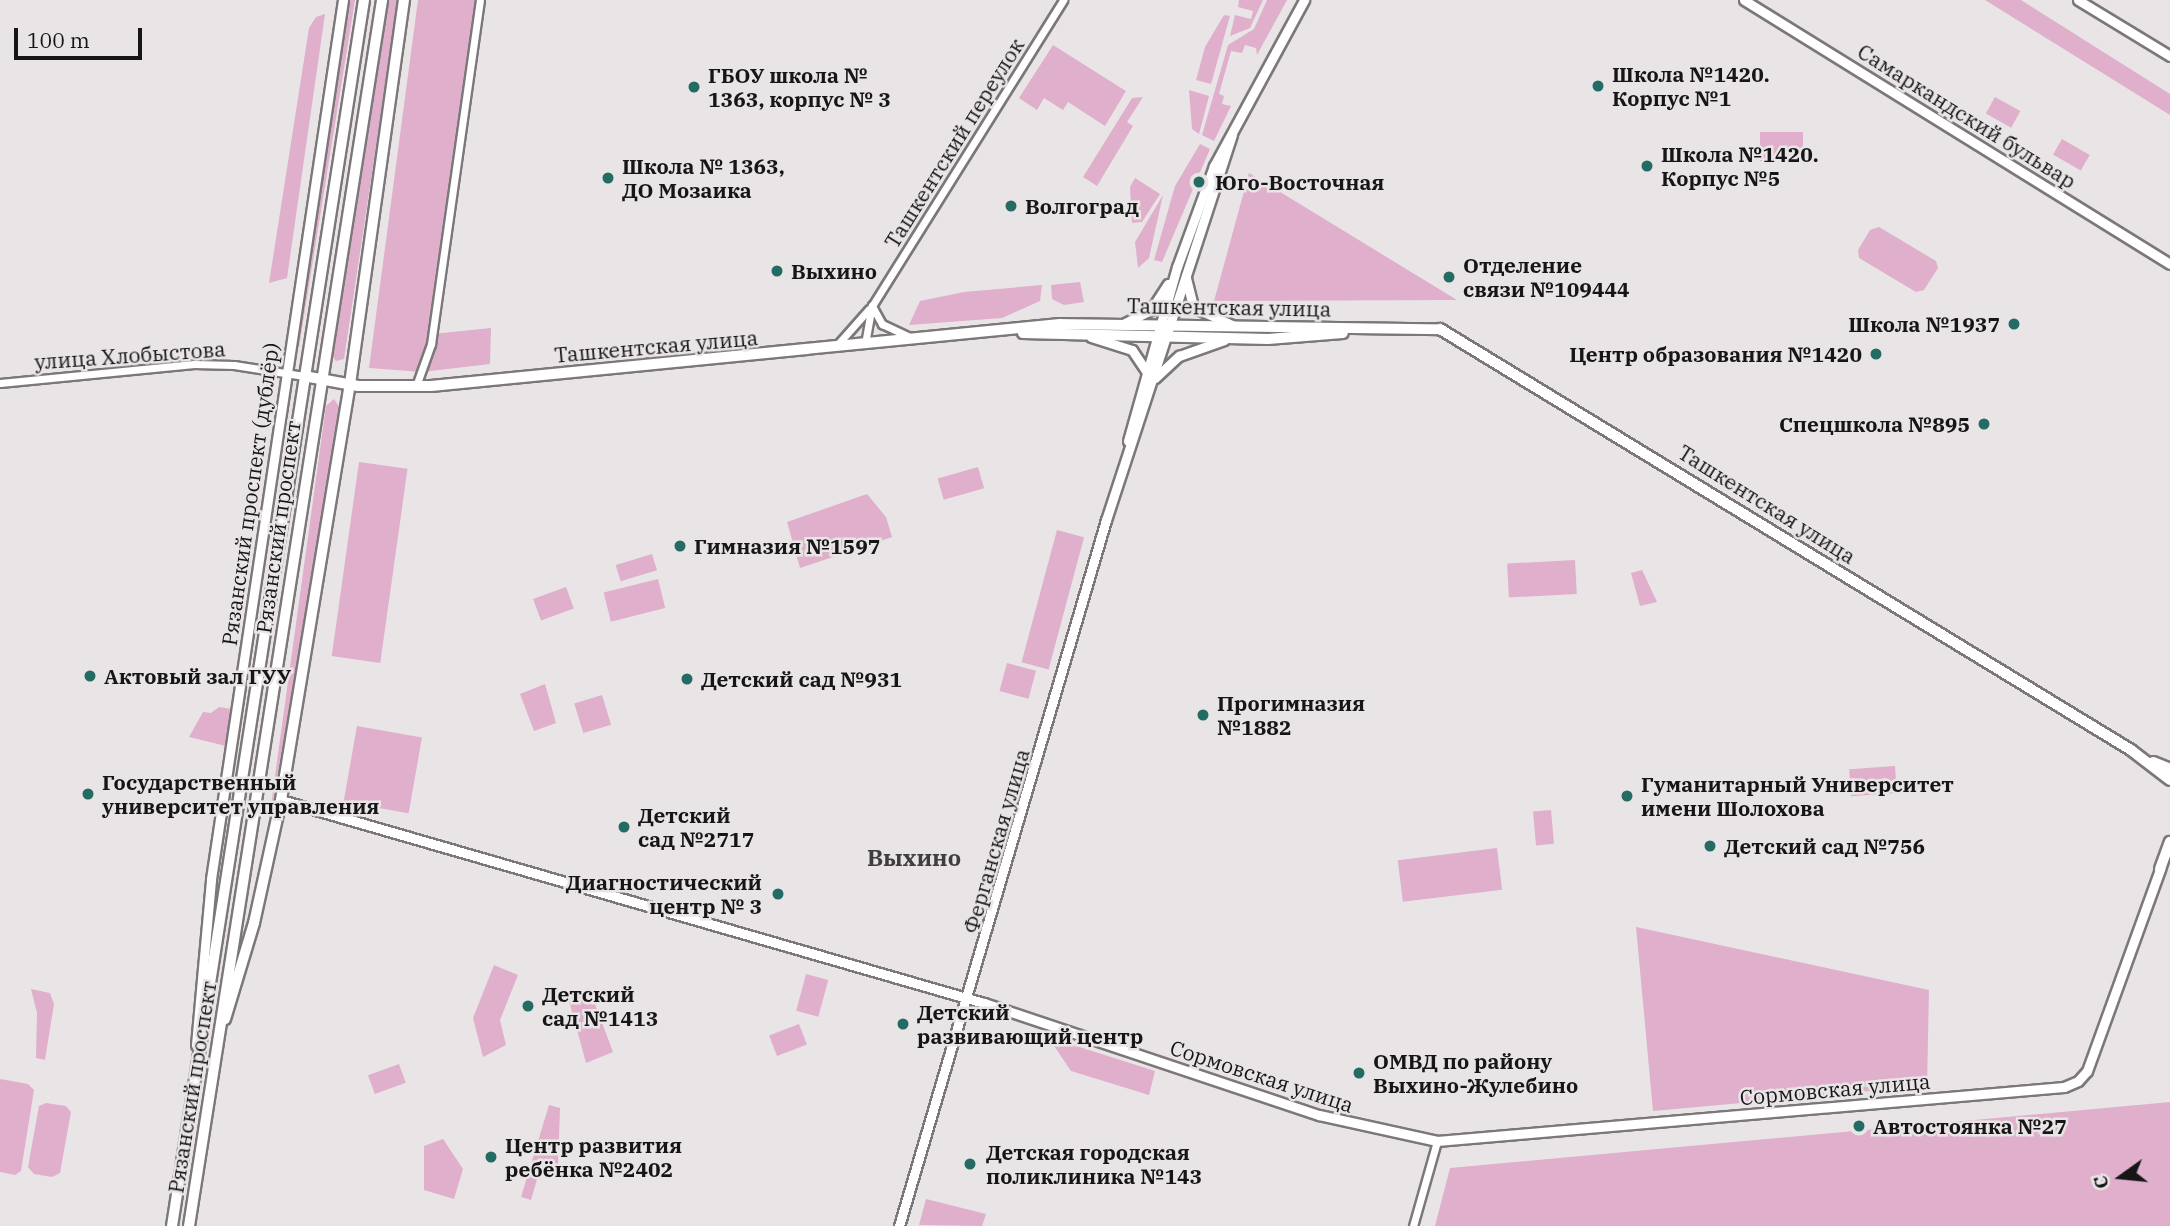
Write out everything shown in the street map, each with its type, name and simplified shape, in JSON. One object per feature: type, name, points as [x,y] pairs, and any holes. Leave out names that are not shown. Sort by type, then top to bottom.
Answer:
[{"type":"main road","name":"Рязанский проспект","points":[[172,1226],[363,0]]},
{"type":"main road","name":"Рязанский проспект","points":[[189,1226],[320,379],[382,0]]},
{"type":"main road","points":[[217,1045],[254,922],[281,800],[350,384],[404,0]]},
{"type":"main road","name":"Ташкентская улица","points":[[304,376],[350,384],[416,386],[1013,332],[1045,325],[1165,324],[1361,330],[1440,329],[1465,341],[2140,756],[2170,780]]},
{"type":"main road","name":"Ташкентская улица","points":[[1013,332],[1091,337],[1308,338],[1361,330]]},
{"type":"main road","name":"Ташкентская улица","points":[[2140,756],[2170,769]]},
{"type":"main road","points":[[2160,869],[2170,842]]},
{"type":"main road","points":[[2160,869],[2170,859]]},
{"type":"street","name":"Рязанский проспект (дублёр)","points":[[190,1120],[211,879],[254,611],[286,373],[343,0]]},
{"type":"street","points":[[416,386],[431,344],[481,0]]},
{"type":"street","name":"Ташкентский переулок","points":[[865,344],[872,306],[1063,0]]},
{"type":"street","name":"Ферганская улица","points":[[899,1226],[1124,464],[1153,379],[1161,338],[1182,268],[1232,135],[1260,75],[1304,0]]},
{"type":"street","name":"Самаркандский бульвар","points":[[1744,0],[2170,264]]},
{"type":"street","points":[[2078,0],[2170,56]]},
{"type":"street","points":[[1124,324],[1154,307],[1182,268]]},
{"type":"street","points":[[1182,268],[1193,307],[1232,325]]},
{"type":"street","points":[[834,347],[872,306],[882,324],[918,340]]},
{"type":"street","points":[[1091,337],[1132,350],[1146,371]]},
{"type":"street","name":"Ферганская улица","points":[[1124,464],[1146,371],[1161,338]]},
{"type":"street","points":[[1153,379],[1179,356],[1228,338]]},
{"type":"street","name":"улица Хлобыстова","points":[[0,383],[194,364],[304,376]]},
{"type":"street","name":"Сормовская улица","points":[[281,800],[966,998],[1285,1105],[1437,1141],[2064,1087],[2078,1081],[2087,1071],[2160,869]]},
{"type":"street","points":[[1413,1226],[1437,1141]]},
{"type":"shaded area","points":[[348,0],[355,0],[299,347],[295,346]]},
{"type":"shaded area","points":[[389,0],[398,0],[344,359],[336,361],[332,356]]},
{"type":"shaded area","points":[[418,0],[478,0],[433,334],[491,328],[490,364],[422,372],[369,368]]},
{"type":"shaded area","points":[[1239,0],[1263,0],[1250,28],[1230,36],[1235,15],[1251,19],[1253,11],[1238,7]]},
{"type":"shaded area","points":[[1267,0],[1287,0],[1257,55],[1256,48],[1245,45],[1242,53],[1231,51],[1219,94],[1224,96],[1222,104],[1231,106],[1214,141],[1202,135],[1228,45],[1254,29]]},
{"type":"shaded area","points":[[1985,0],[2021,0],[2170,94],[2170,115]]},
{"type":"shaded area","points":[[325,14],[287,278],[269,283],[309,28],[316,17]]},
{"type":"shaded area","points":[[1224,15],[1230,16],[1211,84],[1196,80],[1205,47]]},
{"type":"shaded area","points":[[1053,45],[1126,91],[1105,126],[1068,102],[1063,110],[1044,98],[1037,110],[1019,98]]},
{"type":"shaded area","points":[[1189,90],[1209,96],[1199,134],[1192,129]]},
{"type":"shaded area","points":[[1143,97],[1127,122],[1133,126],[1097,186],[1083,177],[1132,98]]},
{"type":"shaded area","points":[[1995,97],[2020,111],[2011,128],[1986,114]]},
{"type":"shaded area","points":[[1760,132],[1803,132],[1803,161],[1760,161]]},
{"type":"shaded area","points":[[2062,139],[2090,155],[2081,171],[2053,155]]},
{"type":"shaded area","points":[[1200,144],[1210,149],[1162,262],[1154,260],[1175,186]]},
{"type":"shaded area","points":[[1249,173],[1457,300],[1214,301]]},
{"type":"shaded area","points":[[1135,178],[1160,194],[1142,222],[1132,223],[1130,187]]},
{"type":"shaded area","points":[[1163,195],[1149,258],[1138,268],[1135,242]]},
{"type":"shaded area","points":[[1879,227],[1936,261],[1938,268],[1924,290],[1916,292],[1859,258],[1858,250],[1870,230]]},
{"type":"shaded area","points":[[1080,282],[1084,302],[1064,305],[1052,299],[1051,285]]},
{"type":"shaded area","points":[[1042,285],[1040,301],[1002,318],[909,325],[920,301],[964,292]]},
{"type":"shaded area","points":[[334,399],[340,408],[325,509],[268,827],[326,406]]},
{"type":"shaded area","points":[[359,462],[408,469],[380,663],[332,656]]},
{"type":"shaded area","points":[[978,467],[984,488],[944,500],[938,479]]},
{"type":"shaded area","points":[[867,494],[886,517],[892,537],[800,568],[787,522]]},
{"type":"shaded area","points":[[1057,530],[1084,537],[1049,670],[1022,662]]},
{"type":"shaded area","points":[[652,554],[657,570],[621,581],[616,565]]},
{"type":"shaded area","points":[[1575,560],[1577,594],[1509,598],[1507,564]]},
{"type":"shaded area","points":[[1642,570],[1657,602],[1640,606],[1631,573]]},
{"type":"shaded area","points":[[658,579],[665,608],[611,622],[604,593]]},
{"type":"shaded area","points":[[566,587],[574,609],[541,621],[533,599]]},
{"type":"shaded area","points":[[1007,663],[1036,671],[1028,699],[999,691]]},
{"type":"shaded area","points":[[545,684],[556,723],[534,731],[520,694]]},
{"type":"shaded area","points":[[602,695],[611,725],[583,733],[574,703]]},
{"type":"shaded area","points":[[219,707],[232,709],[226,746],[189,737],[203,712],[211,713]]},
{"type":"shaded area","points":[[357,726],[422,737],[409,813],[344,802]]},
{"type":"shaded area","points":[[1895,766],[1897,793],[1851,796],[1849,769]]},
{"type":"shaded area","points":[[1551,810],[1554,844],[1536,845],[1533,812]]},
{"type":"shaded area","points":[[1497,848],[1502,890],[1403,902],[1398,860]]},
{"type":"shaded area","points":[[1636,927],[1929,990],[1927,1086],[1653,1111]]},
{"type":"shaded area","points":[[494,965],[518,975],[500,1020],[506,1045],[483,1057],[473,1018]]},
{"type":"shaded area","points":[[806,974],[828,980],[818,1017],[796,1011]]},
{"type":"shaded area","points":[[589,988],[613,1052],[586,1063],[568,997]]},
{"type":"shaded area","points":[[31,989],[50,993],[54,1004],[45,1060],[36,1058],[37,1013]]},
{"type":"shaded area","points":[[799,1024],[807,1045],[777,1056],[769,1035]]},
{"type":"shaded area","points":[[1048,1037],[1155,1071],[1149,1095],[1071,1071]]},
{"type":"shaded area","points":[[399,1064],[406,1083],[375,1094],[368,1075]]},
{"type":"shaded area","points":[[0,1079],[28,1084],[34,1090],[21,1171],[15,1175],[0,1172]]},
{"type":"shaded area","points":[[2170,1102],[2170,1226],[1435,1226],[1450,1168]]},
{"type":"shaded area","points":[[46,1103],[66,1106],[71,1112],[60,1173],[52,1177],[34,1174],[28,1167],[39,1106]]},
{"type":"shaded area","points":[[549,1105],[560,1108],[558,1168],[538,1176],[531,1200],[521,1197]]},
{"type":"shaded area","points":[[443,1139],[463,1169],[454,1199],[424,1190],[424,1146]]},
{"type":"shaded area","points":[[926,1199],[986,1214],[982,1226],[919,1225]]},
{"type":"place","name":"Школа №1420. Корпус №1","points":[[1598,86]]},
{"type":"place","name":"ГБОУ школа № 1363, корпус № 3","points":[[694,87]]},
{"type":"place","name":"Школа №1420. Корпус №5","points":[[1647,166]]},
{"type":"place","name":"Школа № 1363, ДО Мозаика","points":[[608,178]]},
{"type":"place","name":"Юго-Восточная","points":[[1199,182]]},
{"type":"place","name":"Волгоград","points":[[1011,206]]},
{"type":"place","name":"Выхино","points":[[777,271]]},
{"type":"place","name":"Отделение связи №109444","points":[[1449,277]]},
{"type":"place","name":"Школа №1937","points":[[2014,324]]},
{"type":"place","name":"Центр образования №1420","points":[[1876,354]]},
{"type":"place","name":"Спецшкола №895","points":[[1984,424]]},
{"type":"place","name":"Гимназия №1597","points":[[680,546]]},
{"type":"place","name":"Актовый зал ГУУ","points":[[90,676]]},
{"type":"place","name":"Детский сад №931","points":[[687,679]]},
{"type":"place","name":"Прогимназия №1882","points":[[1203,715]]},
{"type":"place","name":"Государственный университет управления","points":[[88,794]]},
{"type":"place","name":"Гуманитарный Университет имени Шолохова","points":[[1627,796]]},
{"type":"place","name":"Детский сад №2717","points":[[624,827]]},
{"type":"place","name":"Детский сад №756","points":[[1710,846]]},
{"type":"place","name":"Диагностический центр № 3","points":[[778,894]]},
{"type":"place","name":"Детский сад №1413","points":[[528,1006]]},
{"type":"place","name":"Детский развивающий центр","points":[[903,1024]]},
{"type":"place","name":"ОМВД по району Выхино-Жулебино","points":[[1359,1073]]},
{"type":"place","name":"Автостоянка №27","points":[[1859,1126]]},
{"type":"place","name":"Центр развития ребёнка №2402","points":[[491,1157]]},
{"type":"place","name":"Детская городская поликлиника №143","points":[[970,1164]]},
{"type":"district","name":"Выхино","points":[[914,857]]}]
